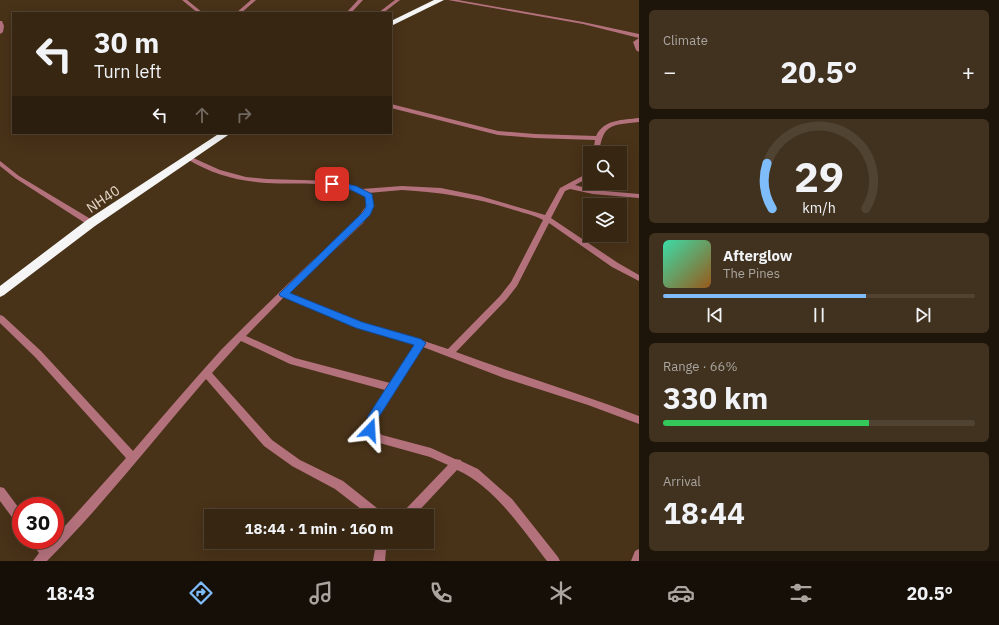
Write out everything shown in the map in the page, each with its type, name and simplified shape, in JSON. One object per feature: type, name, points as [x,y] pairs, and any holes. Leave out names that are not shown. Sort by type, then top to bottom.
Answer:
[{"type":"highway","points":[[392,24],[440,0]]},
{"type":"highway","name":"NH40","points":[[0,292],[91,223],[225,134]]},
{"type":"street","points":[[184,0],[200,12]]},
{"type":"street","points":[[239,12],[254,0]]},
{"type":"street","points":[[349,12],[361,0]]},
{"type":"street","points":[[381,12],[398,0]]},
{"type":"street","points":[[450,0],[576,22],[639,36]]},
{"type":"street","points":[[0,23],[2,26],[0,32]]},
{"type":"street","points":[[639,40],[636,42],[639,50]]},
{"type":"street","points":[[392,106],[498,133],[598,138]]},
{"type":"street","points":[[597,146],[598,138],[601,132],[610,125],[639,120]]},
{"type":"street","points":[[43,557],[206,373],[367,213],[371,200],[369,196],[362,191],[338,184],[268,181],[233,176],[207,169],[189,158]]},
{"type":"street","points":[[0,163],[18,177],[91,223]]},
{"type":"street","points":[[450,353],[495,307],[510,289],[520,274],[546,218],[562,190],[583,178]]},
{"type":"street","points":[[568,186],[593,192],[639,196]]},
{"type":"street","points":[[362,191],[410,188],[467,194],[546,218],[613,266],[639,278]]},
{"type":"street","points":[[284,294],[360,325],[421,343],[508,375],[589,401],[639,420]]},
{"type":"street","points":[[0,318],[38,354],[132,457]]},
{"type":"street","points":[[241,337],[293,361],[392,388]]},
{"type":"street","points":[[421,343],[372,419],[370,430],[374,435],[386,441],[430,453],[457,463],[474,472],[504,498],[554,561]]},
{"type":"street","points":[[206,373],[268,443],[296,463],[339,485],[369,509]]},
{"type":"street","points":[[414,509],[457,463]]},
{"type":"street","points":[[0,492],[12,508]]},
{"type":"street","points":[[379,561],[381,549]]},
{"type":"street","points":[[637,561],[639,555]]},
{"type":"route","points":[[332,184],[353,187],[369,196],[371,200],[367,213],[284,294],[360,325],[421,343],[372,419],[370,430]]}]
